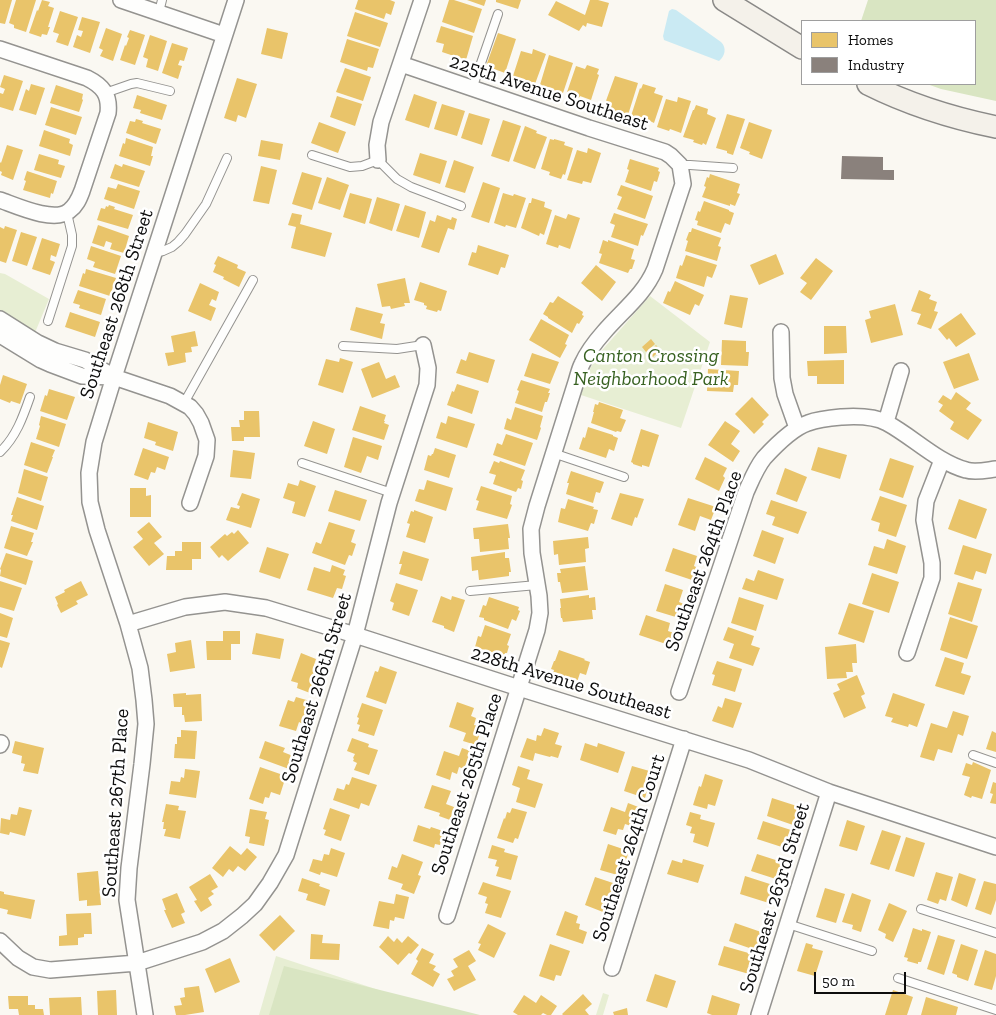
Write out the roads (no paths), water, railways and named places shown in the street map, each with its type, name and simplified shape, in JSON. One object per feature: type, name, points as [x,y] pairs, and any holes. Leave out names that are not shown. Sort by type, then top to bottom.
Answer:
[{"type":"street","points":[[121,0],[160,6],[224,35]]},
{"type":"street","name":"Southeast 268th Street","points":[[128,624],[97,530],[90,502],[89,472],[94,442],[236,0]]},
{"type":"street","points":[[378,160],[377,146],[381,122],[422,0]]},
{"type":"street","points":[[724,0],[801,47]]},
{"type":"street","points":[[0,49],[87,78],[99,84],[105,93],[108,106],[108,113],[78,201],[67,213],[48,215],[0,200]]},
{"type":"street","name":"225th Avenue Southeast","points":[[401,64],[665,152],[680,166]]},
{"type":"street","points":[[870,85],[930,110],[974,123],[996,127]]},
{"type":"street","name":"Southeast 265th Place","points":[[446,916],[537,630],[540,613],[539,596],[532,553],[532,529],[536,506],[582,364],[604,331],[640,294],[655,269],[683,184],[680,166]]},
{"type":"street","points":[[0,319],[38,343],[86,360],[114,377],[170,396],[190,407],[201,423],[207,440],[206,456],[190,504]]},
{"type":"street","points":[[781,332],[782,378],[785,394],[797,428],[810,422],[827,419],[853,416],[870,418],[886,422],[942,460],[966,470],[984,471],[996,469]]},
{"type":"street","points":[[0,335],[41,360],[82,376],[114,377]]},
{"type":"street","name":"Southeast 266th Street","points":[[0,941],[18,958],[33,967],[50,970],[137,963],[213,937],[255,904],[270,883],[286,856],[292,840],[355,635],[392,493],[427,385],[428,368],[423,345]]},
{"type":"street","points":[[886,422],[901,370]]},
{"type":"street","name":"Southeast 264th Place","points":[[679,692],[753,476],[764,459],[797,428]]},
{"type":"street","points":[[907,653],[932,578],[932,563],[924,520],[926,501],[942,460]]},
{"type":"street","name":"228th Avenue Southeast","points":[[128,624],[185,607],[225,602],[266,608],[749,760],[829,792],[996,847]]},
{"type":"street","name":"Southeast 267th Place","points":[[128,624],[140,668],[146,724],[127,900],[146,1015]]},
{"type":"street","name":"Southeast 264th Court","points":[[612,968],[684,739]]},
{"type":"street","name":"Southeast 263rd Street","points":[[759,1015],[829,792]]},
{"type":"lane","points":[[472,88],[498,14]]},
{"type":"lane","points":[[105,93],[137,83],[170,91]]},
{"type":"lane","points":[[312,155],[350,166],[362,166],[378,160],[397,179],[411,187],[461,206]]},
{"type":"lane","points":[[154,253],[172,247],[185,234],[206,204],[227,158]]},
{"type":"lane","points":[[680,166],[732,168]]},
{"type":"lane","points":[[48,321],[72,246],[72,235],[67,213]]},
{"type":"lane","points":[[184,403],[253,280]]},
{"type":"lane","points":[[344,346],[398,349],[423,345]]},
{"type":"lane","points":[[0,452],[17,430],[30,397]]},
{"type":"lane","points":[[553,453],[624,477]]},
{"type":"lane","points":[[302,463],[392,493]]},
{"type":"lane","points":[[470,591],[537,585]]},
{"type":"lane","points":[[973,755],[996,762]]},
{"type":"lane","points":[[921,909],[996,934]]},
{"type":"lane","points":[[788,924],[872,951]]},
{"type":"lane","points":[[898,978],[996,1010]]},
{"type":"water","points":[[672,9],[721,42],[724,52],[723,57],[719,61],[664,40],[663,36],[669,11]]},
{"type":"park label","name":"Canton Crossing Neighborhood Park","points":[[651,368]]}]
